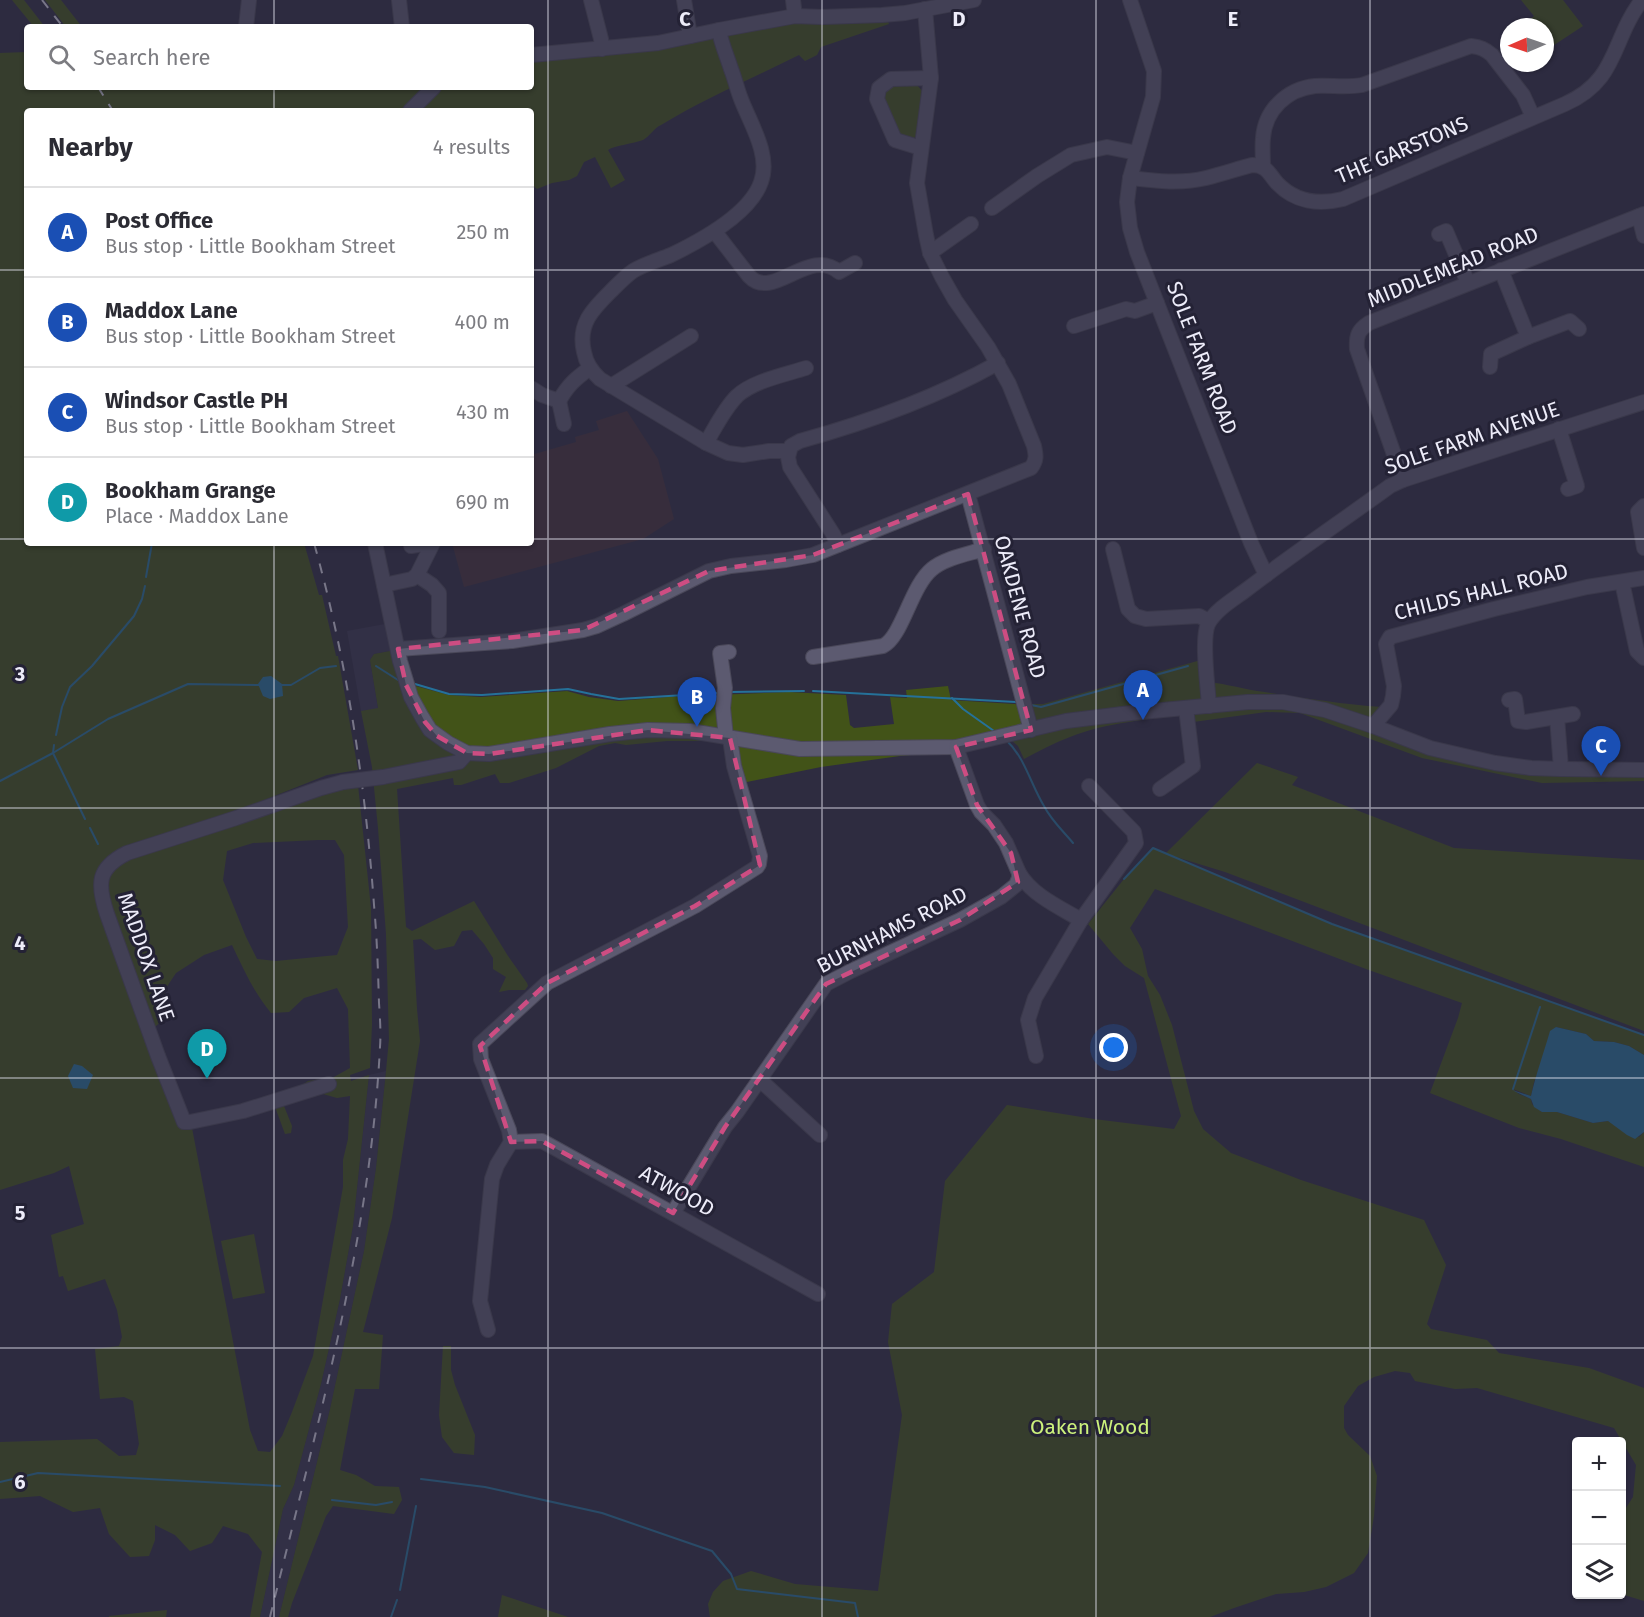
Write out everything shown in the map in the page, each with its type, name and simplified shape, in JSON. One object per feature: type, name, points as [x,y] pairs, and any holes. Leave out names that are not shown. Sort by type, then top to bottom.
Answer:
[{"type":"street","points":[[246,24],[249,0]]},
{"type":"street","points":[[399,0],[402,24]]},
{"type":"street","points":[[591,0],[602,49]]},
{"type":"street","points":[[684,0],[690,36]]},
{"type":"street","points":[[793,0],[795,16]]},
{"type":"street","points":[[534,55],[658,43],[795,16],[882,15],[974,0]]},
{"type":"street","name":"SOLE FARM ROAD","points":[[1130,0],[1154,71],[1153,97],[1130,178],[1128,202],[1130,228],[1251,543],[1266,575]]},
{"type":"street","name":"THE GARSTONS","points":[[1263,166],[1280,186],[1295,197],[1307,201],[1343,199],[1579,99],[1595,86],[1609,66],[1624,30],[1642,0]]},
{"type":"street","points":[[398,649],[512,641],[597,626],[709,571],[813,555],[1031,468],[1036,454],[1018,404],[998,363],[955,300],[930,253],[917,183],[931,78],[925,9]]},
{"type":"street","points":[[719,30],[721,42],[759,144],[764,169],[762,181],[755,195],[715,231],[635,270],[598,303],[588,317],[582,333],[584,351],[590,368],[600,379],[706,443],[738,455],[789,451]]},
{"type":"street","points":[[1130,178],[1171,182],[1188,181],[1252,165],[1263,166],[1263,137],[1270,115],[1276,105],[1295,91],[1318,86],[1362,85],[1471,46],[1486,50],[1492,55],[1523,96],[1533,117]]},
{"type":"street","points":[[921,148],[895,140],[877,99],[879,88],[891,79],[931,78]]},
{"type":"street","points":[[413,108],[431,90]]},
{"type":"street","points":[[992,208],[1071,155],[1107,147],[1137,153]]},
{"type":"street","points":[[1641,215],[1644,236]]},
{"type":"street","name":"MIDDLEMEAD ROAD","points":[[1403,480],[1357,349],[1356,338],[1360,328],[1641,215]]},
{"type":"street","points":[[930,253],[971,224]]},
{"type":"street","points":[[715,231],[749,276],[759,283],[775,282],[806,268],[819,265],[831,267],[839,272],[855,263]]},
{"type":"street","points":[[1439,234],[1446,231],[1468,283]]},
{"type":"street","points":[[1501,270],[1528,338]]},
{"type":"street","points":[[1074,326],[1126,309],[1135,311],[1157,303]]},
{"type":"street","points":[[1490,367],[1491,354],[1528,338],[1570,321],[1578,329]]},
{"type":"street","points":[[611,386],[691,336]]},
{"type":"street","points":[[838,545],[834,534],[790,467],[789,451],[795,443],[899,409],[998,363]]},
{"type":"street","points":[[564,424],[559,401],[567,386],[590,368]]},
{"type":"street","points":[[706,443],[737,396],[753,386],[806,368]]},
{"type":"street","points":[[534,390],[559,401]]},
{"type":"street","name":"SOLE FARM AVENUE","points":[[1266,575],[1390,486],[1403,480],[1644,402]]},
{"type":"street","points":[[1559,429],[1577,486],[1568,489]]},
{"type":"street","name":"OAKDENE ROAD","points":[[968,494],[1030,730]]},
{"type":"street","points":[[1644,506],[1638,512],[1644,548]]},
{"type":"street","points":[[376,546],[406,685],[417,710],[430,730],[467,753],[489,754],[648,730],[716,734],[800,749],[956,747],[1066,721],[1209,705],[1283,702],[1325,710],[1430,748],[1485,761],[1561,770],[1644,770]]},
{"type":"street","points":[[384,585],[412,579],[417,575],[431,546]]},
{"type":"street","points":[[813,657],[887,644],[894,635],[917,588],[928,573],[942,563],[984,549]]},
{"type":"street","points":[[1113,549],[1128,609],[1134,616],[1146,619],[1199,616],[1209,621]]},
{"type":"street","points":[[417,575],[439,593],[439,631]]},
{"type":"street","points":[[1209,705],[1206,633],[1209,621],[1227,604],[1266,575]]},
{"type":"street","name":"CHILDS HALL ROAD","points":[[1373,726],[1391,705],[1394,686],[1386,644],[1390,637],[1563,592],[1644,578]]},
{"type":"street","points":[[1622,582],[1636,651],[1644,658]]},
{"type":"street","points":[[488,1330],[480,1301],[492,1179],[511,1142],[509,1130],[481,1059],[480,1044],[547,983],[695,906],[759,864],[760,856],[737,777],[723,708],[725,692],[720,653],[729,652]]},
{"type":"street","points":[[1509,700],[1515,699],[1518,721],[1526,722],[1573,714]]},
{"type":"street","points":[[1160,789],[1193,766],[1186,708]]},
{"type":"street","points":[[1557,717],[1561,770]]},
{"type":"street","points":[[956,747],[977,805],[1006,843],[1019,873],[1036,892],[1081,920]]},
{"type":"street","name":"MADDOX LANE","points":[[329,1084],[243,1111],[184,1122],[107,914],[100,886],[103,875],[107,866],[127,853],[321,788],[343,782],[383,777],[459,762],[467,753]]},
{"type":"street","points":[[1036,1056],[1028,1020],[1035,998],[1081,920],[1136,843],[1134,832],[1089,786]]},
{"type":"street","name":"BURNHAMS ROAD","points":[[673,1213],[725,1127],[826,984],[960,920],[1001,897],[1016,885],[1019,873]]},
{"type":"street","points":[[760,1080],[820,1135]]},
{"type":"street","name":"ATWOOD","points":[[511,1142],[542,1141],[818,1293]]},
{"type":"highlighted area","points":[[968,494],[1031,730],[956,747],[977,805],[1011,853],[1018,882],[960,920],[826,984],[725,1127],[673,1213],[542,1141],[511,1142],[480,1046],[547,983],[695,906],[760,865],[730,738],[648,730],[489,754],[467,753],[437,736],[425,722],[406,685],[398,649],[583,630],[709,571],[813,555]]},
{"type":"shaded area","points":[[627,411],[658,459],[674,519],[643,539],[464,587],[453,546],[534,546],[534,454],[576,442],[575,437],[599,430],[596,421]]},
{"type":"shaded area","points":[[385,624],[390,651],[374,654],[370,660],[378,709],[361,711],[347,631]]},
{"type":"shaded area","points":[[386,1071],[376,1168],[364,1251],[330,1409],[279,1617],[260,1617],[283,1509],[294,1485],[321,1384],[340,1299],[353,1226],[369,1075]]},
{"type":"green space","points":[[12,0],[24,0],[43,24],[32,24]]},
{"type":"green space","points":[[45,0],[61,0],[80,24],[64,24]]},
{"type":"green space","points":[[1521,0],[1563,0],[1583,26],[1554,45],[1554,18],[1532,18],[1534,16]]},
{"type":"green space","points":[[785,22],[839,24],[888,22],[889,24],[821,47],[817,55],[805,61],[799,55],[695,106],[659,126],[643,140],[608,150],[625,180],[611,188],[595,157],[584,162],[577,176],[569,180],[537,189],[534,186],[534,108],[24,108],[24,546],[305,546],[319,595],[322,595],[336,656],[338,656],[358,770],[327,775],[211,821],[358,785],[371,908],[370,1068],[350,1075],[351,1081],[369,1075],[353,1226],[321,1384],[294,1485],[283,1509],[260,1617],[250,1617],[262,1552],[248,1534],[223,1526],[212,1543],[190,1551],[175,1535],[155,1525],[155,1540],[149,1556],[130,1557],[109,1534],[100,1508],[73,1512],[40,1496],[0,1499],[0,1442],[97,1439],[119,1456],[136,1455],[139,1444],[133,1401],[124,1397],[100,1399],[95,1349],[119,1346],[122,1337],[117,1310],[105,1279],[68,1291],[63,1276],[59,1277],[51,1235],[84,1224],[69,1166],[0,1190],[0,53],[24,52],[24,90],[534,90],[534,59]],"holes":[[[335,840],[344,855],[348,927],[337,955],[276,961],[257,959],[223,880],[227,851],[253,843]],[[232,945],[254,989],[271,1013],[289,1012],[304,998],[337,988],[348,1009],[350,1068],[334,1077],[308,1081],[274,1104],[285,1134],[291,1133],[292,1126],[284,1106],[323,1094],[337,1098],[350,1096],[348,1139],[343,1160],[343,1187],[313,1356],[282,1436],[270,1452],[258,1451],[250,1430],[192,1128],[155,1027],[172,1011],[164,991],[176,973],[204,955]]]},
{"type":"green space","points":[[891,84],[916,84],[924,93],[917,135],[911,141],[897,136],[881,95]]},
{"type":"green space","points":[[393,652],[412,685],[449,695],[481,697],[567,691],[618,701],[789,692],[846,695],[850,725],[854,728],[894,724],[890,697],[907,698],[906,690],[948,686],[951,700],[1043,704],[1201,660],[1202,682],[1382,707],[1371,732],[1415,750],[1468,763],[1644,776],[1644,781],[1542,783],[1422,758],[1300,713],[1266,712],[1193,722],[1189,715],[1113,725],[1083,732],[1052,744],[1024,759],[1018,746],[1011,740],[951,751],[821,767],[734,783],[724,744],[721,741],[667,741],[626,745],[615,743],[599,746],[556,768],[509,783],[500,783],[495,774],[461,785],[454,785],[453,778],[397,789],[406,927],[412,931],[474,901],[528,986],[525,990],[499,992],[506,977],[493,969],[493,958],[472,930],[462,931],[454,946],[435,950],[421,939],[413,940],[420,1041],[392,1218],[363,1332],[383,1335],[379,1389],[355,1389],[340,1470],[356,1475],[375,1486],[399,1487],[402,1500],[394,1514],[333,1506],[326,1516],[288,1617],[279,1617],[330,1409],[364,1251],[376,1168],[389,1039],[386,934],[372,767],[361,711],[378,708],[370,660],[374,654]]},
{"type":"green space","name":"Oaken Wood","points":[[1257,763],[1298,777],[1292,785],[1454,848],[1644,860],[1644,1031],[1225,872],[1173,856],[1332,924],[1644,1035],[1644,1055],[1629,1046],[1614,1042],[1594,1041],[1586,1034],[1556,1027],[1534,1082],[1531,1096],[1513,1089],[1531,1099],[1532,1104],[1542,1112],[1557,1112],[1593,1123],[1608,1121],[1639,1137],[1644,1132],[1644,1167],[1561,1139],[1519,1128],[1430,1093],[1462,1003],[1155,889],[1130,928],[1142,949],[1148,976],[1160,995],[1172,1025],[1194,1111],[1203,1129],[1231,1153],[1301,1180],[1424,1220],[1446,1265],[1427,1324],[1431,1329],[1487,1340],[1499,1353],[1589,1368],[1644,1388],[1644,1601],[1626,1596],[1626,1508],[1633,1497],[1636,1465],[1626,1448],[1626,1437],[1619,1437],[1614,1428],[1477,1388],[1455,1389],[1415,1381],[1410,1373],[1395,1371],[1374,1377],[1358,1386],[1344,1406],[1344,1428],[1348,1435],[1370,1456],[1377,1476],[1374,1516],[1368,1553],[1354,1573],[1326,1587],[1304,1592],[1276,1594],[1210,1617],[710,1617],[708,1604],[713,1592],[723,1581],[751,1571],[795,1584],[878,1591],[902,1415],[888,1342],[892,1304],[934,1272],[945,1181],[1007,1105],[1174,1129],[1181,1116],[1144,978],[1125,966],[1088,924],[1124,879],[1153,848],[1166,853]]},
{"type":"green space","points":[[254,1234],[265,1293],[233,1299],[221,1241]]},
{"type":"green space","points":[[443,1346],[451,1346],[451,1370],[455,1385],[475,1435],[474,1455],[454,1453],[442,1437],[439,1415]]},
{"type":"green space","points":[[502,1595],[568,1617],[498,1617]]},
{"type":"green space","points":[[167,1610],[166,1617],[109,1617],[109,1616]]},
{"type":"water","points":[[271,676],[282,684],[283,696],[270,699],[263,696],[258,684],[263,677]]},
{"type":"water","points":[[1556,1027],[1586,1034],[1594,1041],[1614,1042],[1629,1046],[1644,1055],[1644,1132],[1635,1139],[1608,1121],[1593,1123],[1557,1112],[1542,1112],[1534,1107],[1531,1099],[1512,1090],[1531,1096],[1550,1031]]},
{"type":"water","points":[[74,1064],[82,1066],[93,1075],[87,1089],[73,1088],[68,1076]]},
{"type":"waterway","points":[[146,577],[151,546]]},
{"type":"waterway","points":[[56,735],[62,707],[70,687],[92,666],[134,616],[145,586]]},
{"type":"waterway","points":[[282,685],[291,685],[320,668],[336,666]]},
{"type":"waterway","points":[[376,666],[398,680]]},
{"type":"waterway","points":[[1031,705],[1041,707],[1188,666]]},
{"type":"waterway","points":[[0,781],[53,753],[108,719],[188,684],[261,685]]},
{"type":"waterway","points":[[415,684],[449,694],[482,695],[568,689],[619,699],[718,693]]},
{"type":"waterway","points":[[730,692],[804,691]]},
{"type":"waterway","points":[[813,691],[1016,702]]},
{"type":"waterway","points":[[952,698],[963,709],[994,731]]},
{"type":"waterway","points":[[1007,741],[1023,764],[1047,811],[1073,843]]},
{"type":"waterway","points":[[54,745],[53,753],[85,819]]},
{"type":"waterway","points":[[90,828],[98,844]]},
{"type":"waterway","points":[[1124,879],[1153,848],[1332,924],[1644,1035]]},
{"type":"waterway","points":[[1513,1089],[1540,1007]]},
{"type":"waterway","points":[[0,1482],[38,1473],[280,1486]]},
{"type":"waterway","points":[[421,1479],[485,1487],[602,1513],[712,1551],[731,1574],[737,1589],[855,1603],[858,1617]]},
{"type":"waterway","points":[[332,1500],[376,1505],[392,1502]]},
{"type":"waterway","points":[[400,1590],[416,1506]]},
{"type":"waterway","points":[[391,1617],[397,1600]]},
{"type":"railway","points":[[42,0],[61,24]]},
{"type":"railway","points":[[100,90],[111,108]]},
{"type":"railway","points":[[270,1617],[322,1405],[353,1263],[374,1119],[380,1042],[375,917],[360,768],[336,632],[315,546]]},
{"type":"place","name":"Post Office","points":[[1143,720]]},
{"type":"place","name":"Maddox Lane","points":[[697,727]]},
{"type":"place","name":"Windsor Castle PH","points":[[1601,776]]},
{"type":"place","name":"Bookham Grange","points":[[207,1079]]}]
